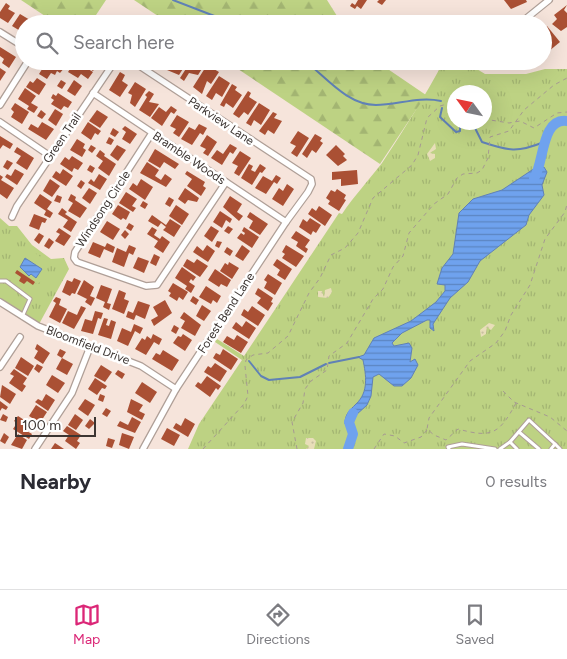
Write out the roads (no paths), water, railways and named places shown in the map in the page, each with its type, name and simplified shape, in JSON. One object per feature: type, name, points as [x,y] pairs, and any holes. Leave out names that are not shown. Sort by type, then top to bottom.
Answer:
[{"type":"street","points":[[531,15],[547,1]]},
{"type":"street","points":[[0,32],[15,41]]},
{"type":"street","points":[[0,105],[22,70]]},
{"type":"street","name":"Green Trail","points":[[12,217],[50,156],[109,70]]},
{"type":"street","name":"Parkview Lane","points":[[146,70],[311,180]]},
{"type":"street","name":"Bramble Woods","points":[[93,93],[286,222]]},
{"type":"street","points":[[0,122],[50,156]]},
{"type":"street","name":"Windsong Circle","points":[[152,133],[79,246],[74,258],[77,262],[146,286],[157,285],[226,182]]},
{"type":"street","name":"Forest Bend Lane","points":[[142,449],[176,389],[286,222],[308,192],[312,184],[311,180]]},
{"type":"street","name":"Bloomfield Drive","points":[[0,302],[22,317],[50,332],[141,366],[176,389]]},
{"type":"street","points":[[0,367],[20,337]]},
{"type":"street","points":[[35,449],[72,393],[90,346]]},
{"type":"lane","points":[[0,281],[6,282],[30,299],[22,317]]},
{"type":"lane","points":[[500,449],[510,442],[529,420],[560,449]]},
{"type":"lane","points":[[519,432],[538,449]]},
{"type":"lane","points":[[510,442],[517,449]]},
{"type":"lane","points":[[449,449],[448,447],[462,444],[495,449]]},
{"type":"lane","points":[[551,449],[555,444]]},
{"type":"water","points":[[544,167],[547,172],[542,185],[544,195],[529,215],[526,225],[480,261],[468,282],[450,298],[433,324],[434,331],[430,328],[430,320],[427,320],[402,333],[392,343],[394,346],[409,343],[412,348],[410,362],[415,359],[418,365],[411,378],[402,386],[394,386],[379,374],[373,377],[371,396],[367,405],[355,416],[349,426],[345,424],[348,413],[360,399],[365,389],[366,377],[363,360],[358,357],[364,355],[374,338],[411,321],[436,302],[445,291],[445,285],[437,284],[442,268],[453,254],[459,213],[473,199],[502,190],[535,168]]},
{"type":"water","points":[[25,258],[42,269],[36,278],[31,274],[29,276],[20,267]]},
{"type":"waterway","points":[[173,0],[212,15]]},
{"type":"waterway","points":[[316,70],[346,95],[365,104],[384,105],[416,100],[441,101]]},
{"type":"waterway","points":[[442,108],[440,117],[447,124]]},
{"type":"waterway","points":[[534,178],[544,143],[552,126],[559,122],[567,121]]},
{"type":"waterway","points":[[454,130],[456,132],[460,130]]},
{"type":"waterway","points":[[476,130],[482,142],[506,149],[527,148],[544,142]]},
{"type":"waterway","points":[[329,363],[359,357]]},
{"type":"waterway","points":[[249,361],[261,376],[269,380],[300,377],[326,364]]},
{"type":"waterway","points":[[348,449],[353,434],[349,422],[353,413]]}]
